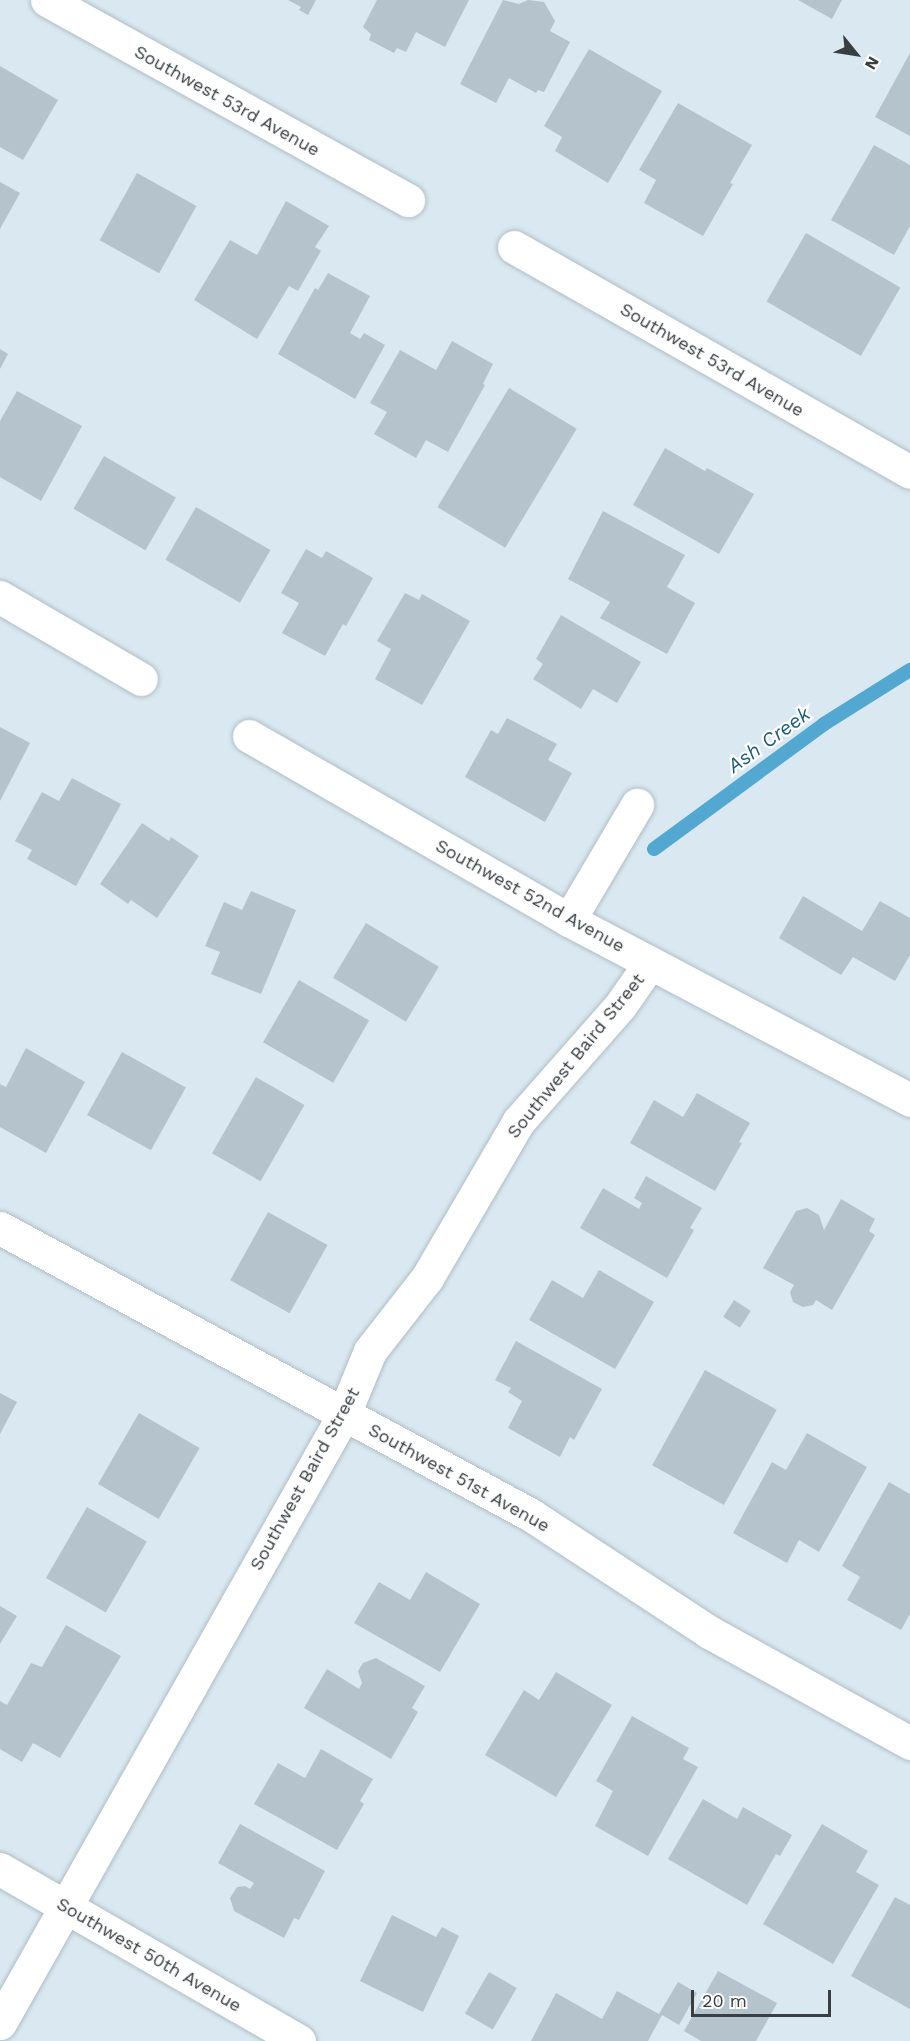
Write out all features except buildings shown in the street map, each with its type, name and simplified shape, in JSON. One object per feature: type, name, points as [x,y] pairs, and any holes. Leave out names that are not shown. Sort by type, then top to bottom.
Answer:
[{"type":"street","name":"Southwest 53rd Avenue","points":[[47,0],[408,200]]},
{"type":"street","name":"Southwest 53rd Avenue","points":[[514,247],[906,463]]},
{"type":"street","points":[[0,597],[141,679]]},
{"type":"street","name":"Southwest 52nd Avenue","points":[[249,736],[569,920],[910,1100]]},
{"type":"street","points":[[569,920],[637,805]]},
{"type":"street","name":"Southwest Baird Street","points":[[0,2023],[64,1906],[344,1414],[370,1351],[427,1278],[518,1122],[620,1006],[650,963]]},
{"type":"street","name":"Southwest 51st Avenue","points":[[0,1228],[531,1515],[709,1632],[910,1743]]},
{"type":"street","name":"Southwest 50th Avenue","points":[[0,1869],[299,2041]]},
{"type":"waterway","name":"Ash Creek","points":[[654,849],[824,724],[910,670]]}]
